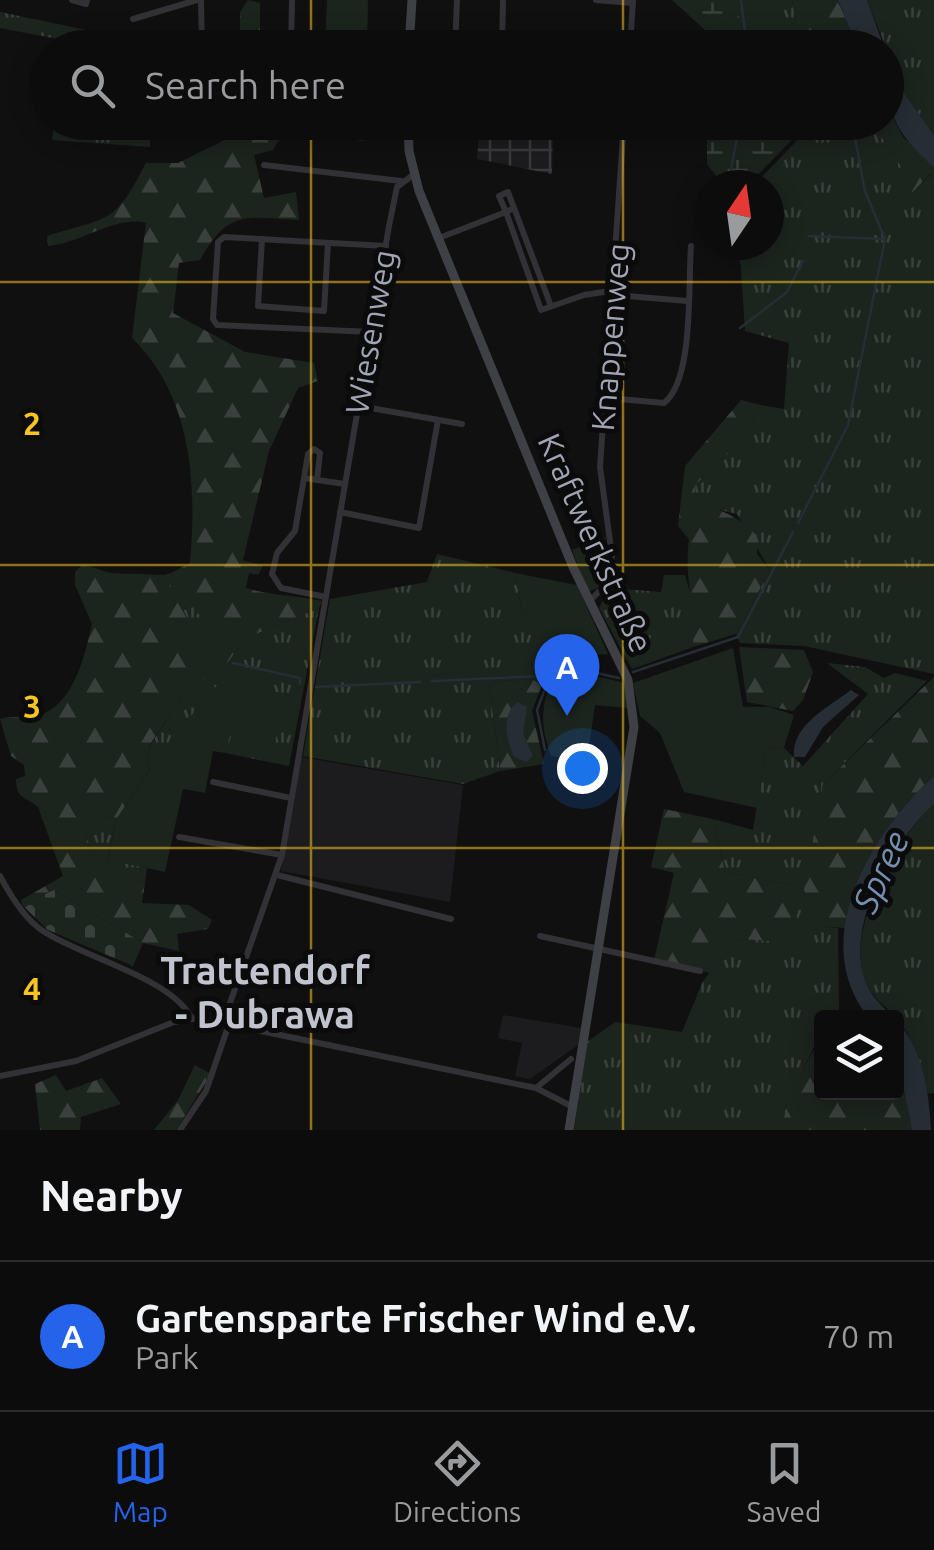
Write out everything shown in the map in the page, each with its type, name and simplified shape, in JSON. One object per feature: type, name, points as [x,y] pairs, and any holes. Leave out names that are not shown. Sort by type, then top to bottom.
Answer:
[{"type":"main road","points":[[410,30],[412,0]]},
{"type":"main road","name":"Kraftwerkstraße","points":[[410,140],[413,174],[589,602],[622,664],[635,710],[569,1130]]},
{"type":"street","points":[[75,0],[87,0]]},
{"type":"street","points":[[133,19],[199,0],[201,30]]},
{"type":"street","points":[[291,30],[292,0]]},
{"type":"street","points":[[455,30],[456,0]]},
{"type":"street","points":[[502,30],[503,0]]},
{"type":"street","points":[[596,0],[633,2],[631,30]]},
{"type":"street","name":"Knappenweg","points":[[589,602],[601,592],[611,566],[600,467],[616,293],[623,140]]},
{"type":"street","points":[[264,165],[401,181],[413,174]]},
{"type":"street","name":"Wiesenweg","points":[[180,1130],[206,1091],[282,855],[386,246],[401,181]]},
{"type":"street","points":[[510,210],[541,310],[616,293],[687,301]]},
{"type":"street","points":[[510,210],[530,244],[551,306]]},
{"type":"street","points":[[439,238],[510,210]]},
{"type":"street","points":[[372,332],[217,324],[213,318],[218,242],[224,237],[386,246]]},
{"type":"street","points":[[262,239],[258,306],[324,310],[328,243]]},
{"type":"street","points":[[520,248],[530,244]]},
{"type":"street","points":[[608,398],[664,403],[673,396],[683,369],[691,246]]},
{"type":"street","points":[[536,293],[546,289]]},
{"type":"street","points":[[359,406],[462,424]]},
{"type":"street","points":[[340,512],[419,528],[438,420]]},
{"type":"street","name":"Wiesenweg","points":[[304,478],[308,454],[314,449],[320,453],[317,480]]},
{"type":"street","points":[[326,598],[281,588],[272,574],[276,553],[294,532],[304,478],[345,484]]},
{"type":"street","points":[[213,782],[292,798]]},
{"type":"street","points":[[178,836],[282,855]]},
{"type":"street","points":[[276,875],[451,919]]},
{"type":"street","points":[[0,876],[41,930],[132,974],[185,1006],[192,1018]]},
{"type":"street","points":[[540,936],[700,971]]},
{"type":"street","points":[[0,1076],[76,1062],[192,1018],[536,1088],[573,1107]]},
{"type":"street","points":[[536,1088],[537,1082],[571,1059]]},
{"type":"shaded area","points":[[479,140],[553,140],[552,174],[477,159]]},
{"type":"shaded area","points":[[301,757],[463,785],[450,902],[281,871]]},
{"type":"shaded area","points":[[503,1015],[581,1028],[578,1045],[530,1079],[515,1076],[522,1043],[498,1038]]},
{"type":"green space","points":[[248,0],[260,3],[260,30],[240,30],[240,12]]},
{"type":"green space","points":[[327,0],[368,0],[367,30],[326,30]]},
{"type":"green space","points":[[672,0],[748,0],[750,12],[704,29]]},
{"type":"green space","points":[[748,0],[792,0],[798,30],[704,30],[749,12]]},
{"type":"green space","points":[[792,0],[838,0],[850,30],[798,30]]},
{"type":"green space","points":[[867,0],[934,0],[934,135],[904,93],[904,30],[879,30]]},
{"type":"green space","points":[[0,12],[87,30],[30,30],[30,34],[0,28]]},
{"type":"green space","points":[[904,138],[934,167],[934,177],[930,174],[912,193],[904,194],[898,188],[898,159],[884,140]]},
{"type":"green space","points":[[52,140],[150,140],[150,147]]},
{"type":"green space","points":[[225,140],[279,140],[273,150],[254,155],[264,198],[296,192],[299,220],[240,220],[220,232],[200,260],[179,263],[173,313],[245,352],[314,363],[318,381],[298,388],[269,451],[243,560],[263,566],[258,575],[249,573],[246,588],[322,601],[319,608],[244,639],[229,661],[183,695],[149,746],[148,772],[116,820],[108,816],[85,833],[108,867],[145,883],[142,903],[189,905],[212,920],[208,929],[177,934],[179,951],[143,943],[54,890],[22,905],[21,900],[63,876],[38,807],[18,791],[16,779],[25,776],[24,765],[11,756],[0,719],[41,715],[53,709],[70,688],[82,663],[92,624],[75,585],[75,572],[83,564],[110,573],[164,575],[193,628],[190,640],[201,652],[215,647],[214,637],[171,573],[190,563],[192,533],[191,472],[179,414],[152,361],[132,338],[146,223],[110,226],[48,246],[47,236],[108,215],[126,198],[146,163],[178,163]]},
{"type":"green space","points":[[707,140],[792,140],[763,170],[712,170],[707,164]]},
{"type":"green space","points":[[798,140],[884,140],[898,159],[898,187],[912,193],[931,174],[934,177],[934,674],[804,646],[740,643],[736,634],[770,570],[737,514],[712,508],[695,496],[696,484],[745,437],[761,405],[784,409],[789,343],[745,331],[740,260],[784,260],[784,170],[769,170]]},
{"type":"green space","points":[[741,400],[761,405],[745,437],[696,484],[695,495],[757,536],[757,554],[770,570],[736,634],[693,647],[689,539],[678,526],[685,466]]},
{"type":"green space","points":[[605,537],[609,567],[602,586],[588,592],[572,550]]},
{"type":"green space","points":[[437,554],[515,573],[522,613],[536,618],[547,659],[542,685],[532,679],[489,682],[500,771],[463,784],[303,756],[330,599],[427,582]]},
{"type":"green space","points":[[171,573],[215,637],[215,647],[201,652],[189,640],[164,575]]},
{"type":"green space","points":[[515,573],[577,585],[608,654],[547,659],[536,619],[522,613]]},
{"type":"green space","points":[[664,575],[685,575],[695,612],[693,647],[632,669],[599,608],[610,588],[661,592]]},
{"type":"green space","points":[[319,608],[289,766],[225,753],[229,736],[220,682],[148,772],[149,747],[183,695],[229,661],[244,639]]},
{"type":"green space","points":[[739,647],[804,650],[813,672],[803,700],[793,711],[747,702]]},
{"type":"green space","points":[[733,648],[743,707],[770,707],[794,715],[784,748],[766,749],[757,808],[684,792],[660,733],[640,716],[633,683]]},
{"type":"green space","points":[[827,663],[865,667],[884,678],[895,673],[927,681],[823,784],[819,926],[838,928],[839,1010],[814,1010],[814,1048],[786,1104],[787,1130],[574,1130],[587,1042],[615,1022],[682,1032],[703,981],[738,939],[773,941],[792,885],[725,872],[713,819],[753,830],[766,749],[784,748],[803,766],[868,694]]},
{"type":"green space","points":[[556,669],[625,683],[627,708],[595,705],[587,761],[551,756],[547,744],[545,702]]},
{"type":"green space","points":[[934,677],[934,776],[902,809],[877,844],[858,884],[845,928],[819,926],[804,890],[823,784]]},
{"type":"green space","points":[[532,679],[542,685],[532,711],[544,764],[500,771],[489,682]]},
{"type":"green space","points":[[220,682],[287,694],[275,742],[230,736],[225,753],[213,751],[205,793],[183,789],[165,872],[108,860],[116,820],[167,744]]},
{"type":"green space","points":[[934,804],[934,1093],[928,1094],[916,1053],[904,1029],[904,1010],[889,1010],[876,998],[866,983],[861,962],[862,938],[878,887],[920,819]]},
{"type":"green space","points":[[664,809],[713,819],[725,872],[792,885],[796,924],[773,941],[738,939],[710,973],[654,960],[674,873],[651,867]]},
{"type":"green space","points":[[108,816],[116,820],[108,859],[147,868],[145,883],[107,867],[89,844],[85,833]]},
{"type":"green space","points":[[54,890],[143,943],[133,966],[48,930],[22,905]]},
{"type":"green space","points":[[814,1050],[814,1100],[904,1100],[904,1091],[912,1130],[787,1130],[783,1124],[788,1093]]},
{"type":"green space","points":[[195,1065],[211,1074],[176,1130],[154,1130],[178,1100]]},
{"type":"green space","points":[[56,1075],[66,1091],[102,1078],[121,1104],[81,1117],[80,1130],[40,1130],[35,1084]]},
{"type":"water","points":[[838,0],[867,0],[878,30],[850,30]]},
{"type":"water","points":[[904,93],[934,135],[934,167],[904,135]]},
{"type":"water","points":[[851,690],[859,695],[823,727],[805,757],[794,757],[795,745],[805,726]]},
{"type":"water","points":[[517,702],[527,707],[523,734],[533,756],[526,762],[513,756],[507,734],[508,714]]},
{"type":"water","name":"Spree","points":[[934,776],[934,804],[889,861],[867,909],[861,958],[865,980],[887,1010],[864,1010],[851,987],[844,954],[846,921],[870,856],[911,799]]},
{"type":"water","points":[[904,1030],[923,1072],[931,1130],[912,1130],[904,1091]]},
{"type":"waterway","points":[[741,0],[745,30]]},
{"type":"waterway","points":[[731,170],[737,140]]},
{"type":"waterway","points":[[798,523],[848,425],[885,239],[865,191],[855,140]]},
{"type":"waterway","points":[[809,236],[883,239]]},
{"type":"waterway","points":[[740,328],[787,292],[803,261]]},
{"type":"waterway","points":[[633,672],[738,637],[793,532]]},
{"type":"waterway","points":[[233,663],[300,678],[300,684]]},
{"type":"waterway","points":[[545,750],[537,710],[553,668],[561,665],[619,678]]},
{"type":"waterway","points":[[432,681],[540,676]]},
{"type":"waterway","points":[[316,687],[420,682]]},
{"type":"place","name":"Gartensparte Frischer Wind e.V.","points":[[567,716]]},
{"type":"district","name":"Trattendorf - Dubrawa","points":[[265,993]]}]
